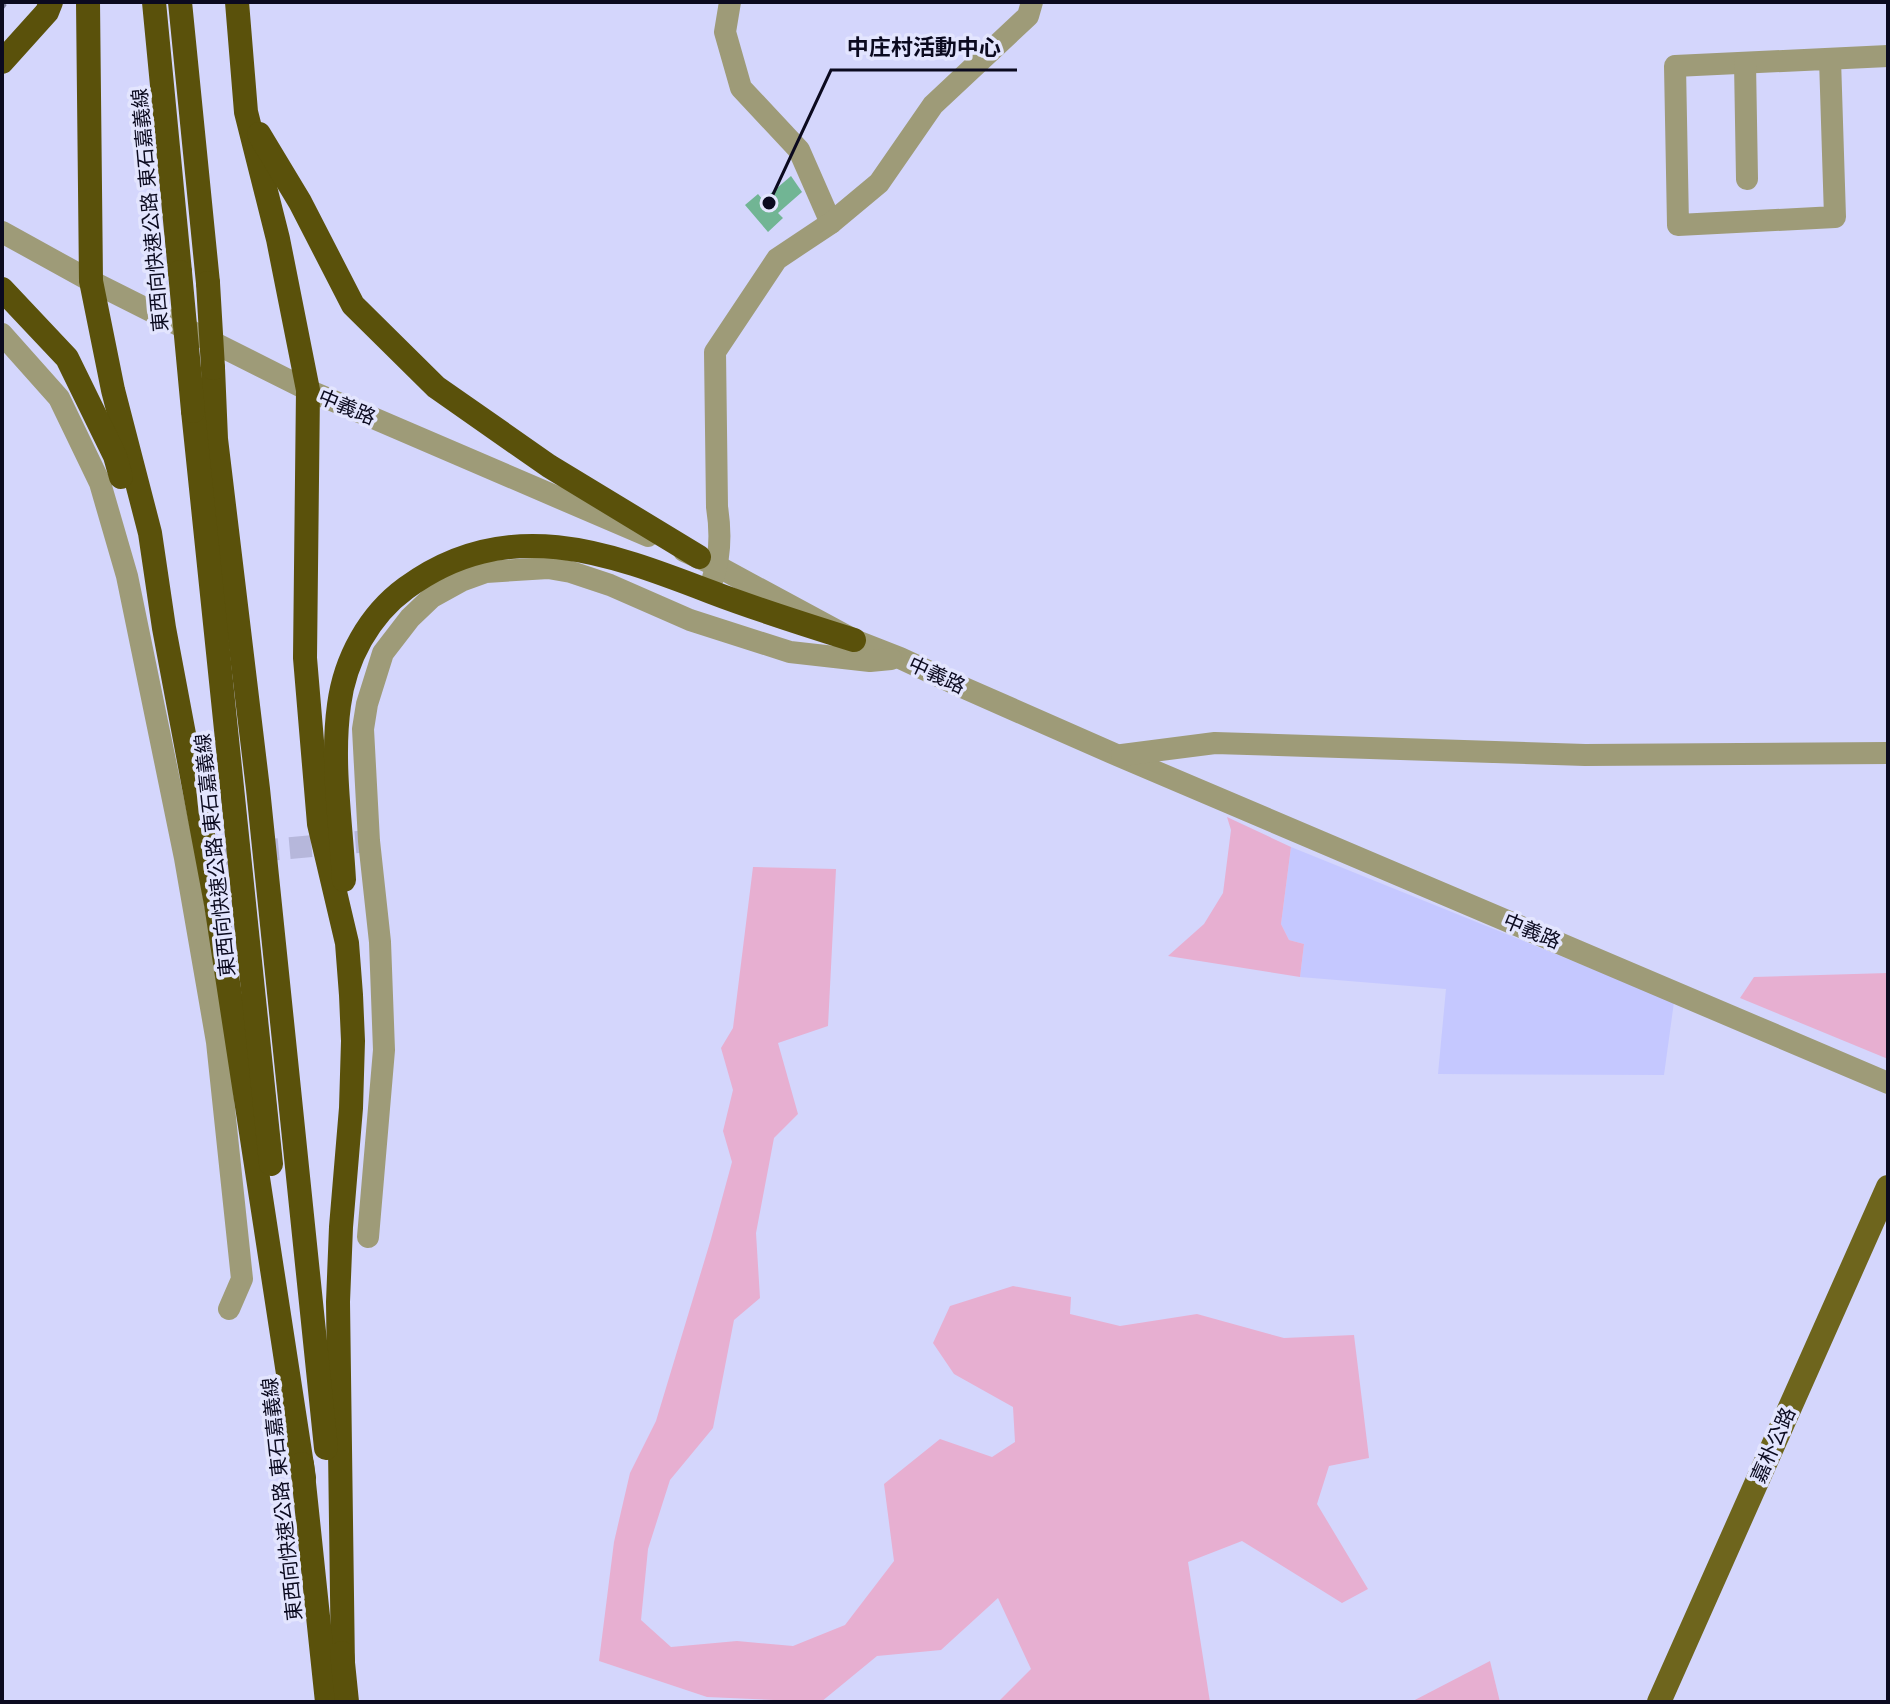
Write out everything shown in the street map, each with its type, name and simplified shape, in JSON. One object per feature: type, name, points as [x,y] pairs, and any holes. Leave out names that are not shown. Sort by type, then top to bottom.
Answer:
[{"type":"highway","points":[[2,62],[47,12],[51,2]]},
{"type":"highway","points":[[88,2],[91,281],[113,390],[150,533],[164,628],[216,904],[304,1478]]},
{"type":"highway","name":"東西向快速公路 東石嘉義線","points":[[154,2],[193,411],[327,1702]]},
{"type":"highway","points":[[180,2],[208,283],[216,439],[258,789],[329,1475],[347,1702]]},
{"type":"highway","points":[[237,2],[246,112],[278,239],[308,390],[305,658],[319,824],[347,943]]},
{"type":"highway","points":[[246,112],[300,202],[353,305],[436,387],[549,466],[708,562]]},
{"type":"highway","points":[[2,289],[67,358],[115,456],[164,628]]},
{"type":"highway","points":[[343,1668],[338,1302],[353,1041],[336,744],[339,703],[350,661],[369,626],[390,600],[416,580],[445,564],[495,548],[570,547],[605,555],[648,567],[708,591],[854,640]]},
{"type":"main road","name":"嘉朴公路","points":[[1659,1702],[1888,1187]]},
{"type":"street","points":[[730,2],[725,32],[741,88],[799,150],[831,223]]},
{"type":"street","points":[[708,591],[708,562],[720,550],[715,352],[777,259],[831,223],[879,183],[933,105],[1028,16],[1032,2]]},
{"type":"street","points":[[1830,59],[1835,217],[1678,225],[1675,66],[1888,56]]},
{"type":"street","points":[[1745,63],[1747,179]]},
{"type":"street","name":"中義路","points":[[2,232],[91,281],[308,390],[708,562],[854,640],[1888,1083]]},
{"type":"street","points":[[2,334],[59,398],[100,483],[127,576],[185,858],[217,1042],[242,1279],[229,1309]]},
{"type":"street","points":[[368,1237],[384,1050],[380,942],[369,841],[363,729],[367,704],[383,653],[410,618],[432,597],[461,581],[486,572],[548,568],[610,585],[690,620],[790,652],[870,661],[900,658]]},
{"type":"street","points":[[1119,756],[1215,743],[1585,755],[1888,753]]},
{"type":"path","points":[[2,9],[7,2]]},
{"type":"shaded area","points":[[1227,817],[1291,847],[1281,924],[1289,940],[1304,944],[1300,977],[1168,956],[1204,924],[1223,893],[1231,830]]},
{"type":"shaded area","points":[[1291,847],[1674,1002],[1664,1075],[1438,1074],[1446,989],[1300,977],[1304,944],[1289,940],[1281,924]]},
{"type":"shaded area","points":[[753,867],[836,869],[828,1026],[778,1043],[798,1114],[774,1138],[756,1233],[760,1298],[734,1320],[713,1428],[670,1480],[648,1549],[641,1620],[671,1647],[737,1641],[793,1646],[845,1625],[894,1561],[884,1484],[940,1439],[992,1457],[1015,1442],[1013,1407],[954,1374],[933,1343],[950,1306],[1013,1286],[1071,1297],[1070,1314],[1120,1326],[1197,1314],[1284,1338],[1354,1335],[1369,1458],[1329,1466],[1317,1504],[1368,1589],[1342,1603],[1242,1541],[1188,1562],[1210,1702],[998,1702],[1031,1669],[998,1598],[941,1650],[877,1656],[821,1702],[707,1697],[599,1661],[614,1542],[630,1473],[656,1421],[732,1162],[723,1131],[733,1090],[721,1048],[733,1028]]},
{"type":"shaded area","points":[[1888,973],[1888,1059],[1740,998],[1754,977]]},
{"type":"shaded area","points":[[1490,1661],[1500,1702],[1411,1702]]},
{"type":"building","points":[[791,176],[802,192],[778,213],[783,218],[768,232],[745,205],[758,194],[763,200]]},
{"type":"tunnel","points":[[191,857],[369,841]]},
{"type":"place","name":"中庄村活動中心","points":[[769,203]]}]
